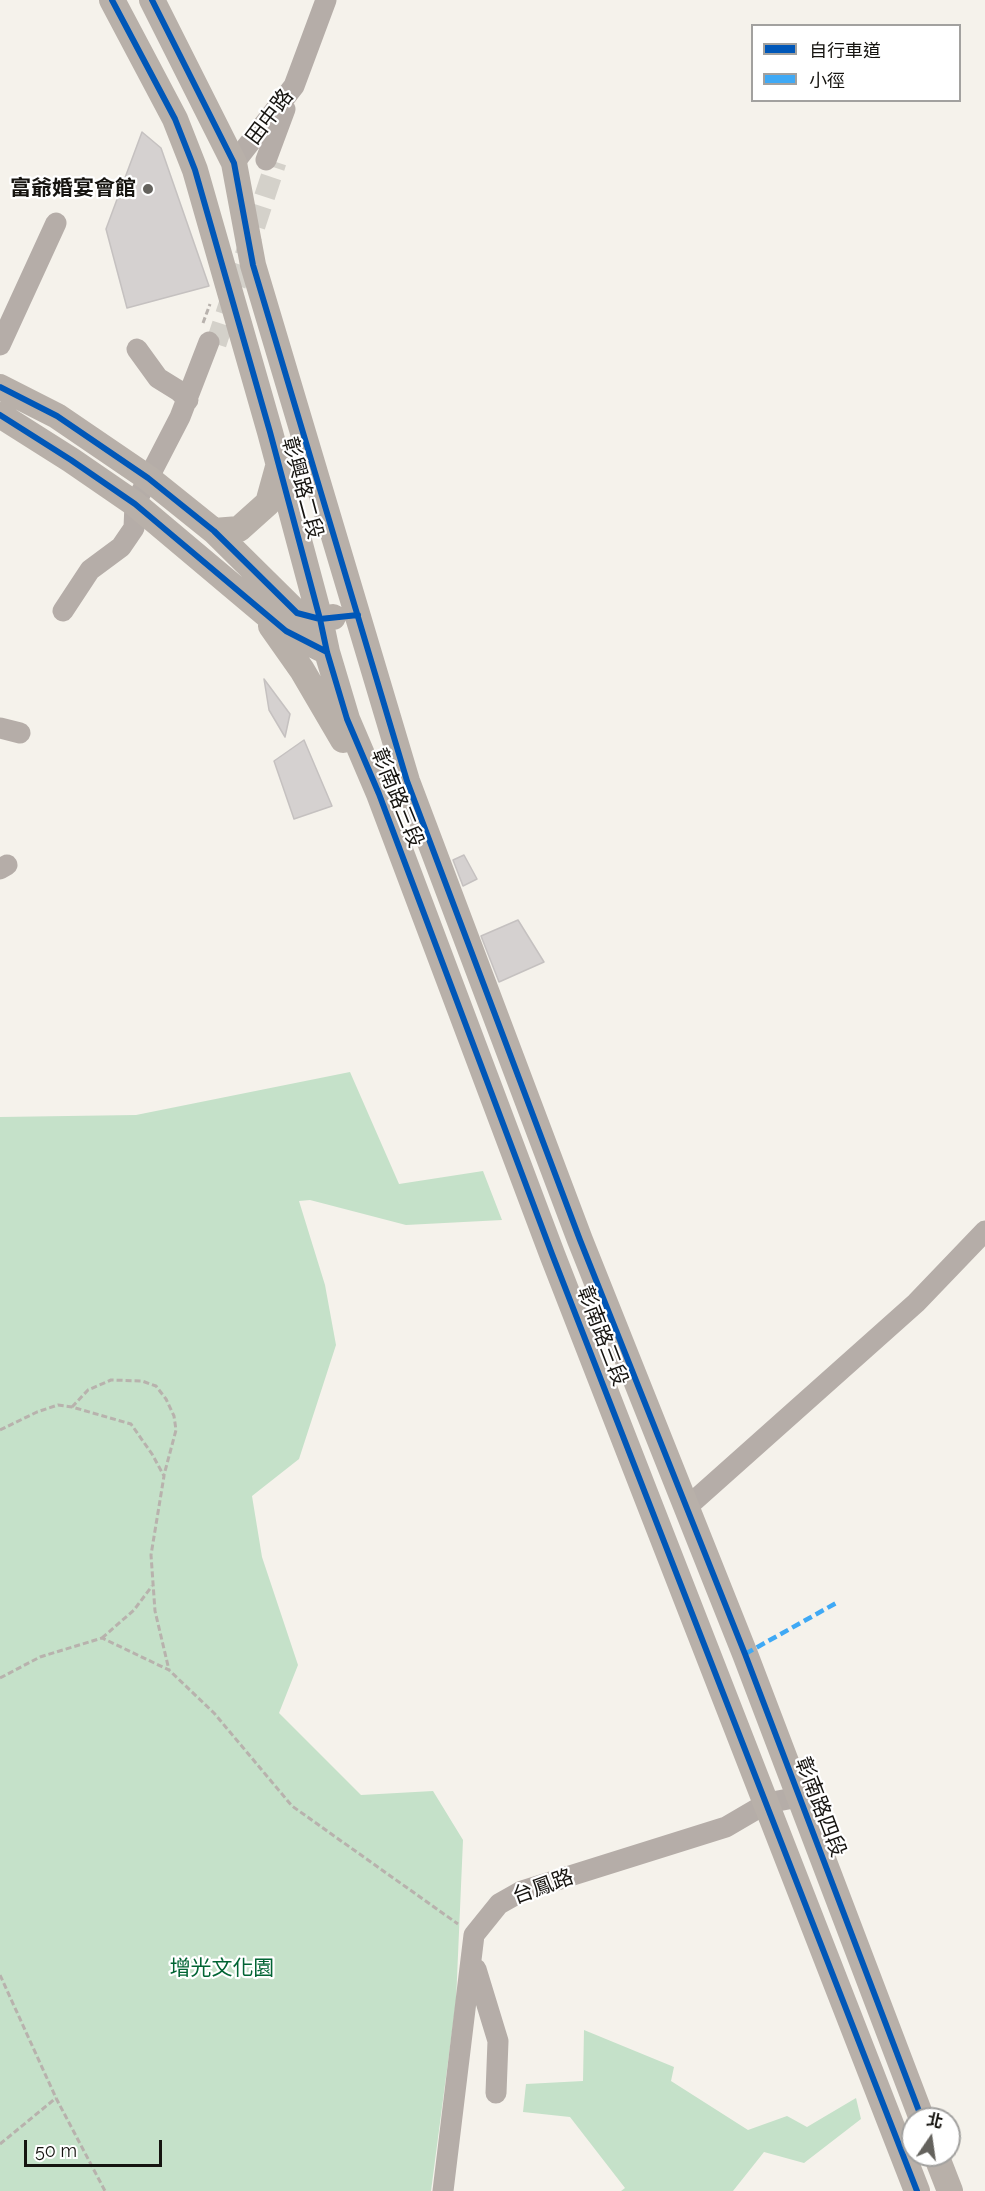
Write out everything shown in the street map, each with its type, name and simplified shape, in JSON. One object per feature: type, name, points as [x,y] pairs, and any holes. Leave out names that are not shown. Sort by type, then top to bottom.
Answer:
[{"type":"main road","name":"彰興路二段","points":[[112,0],[175,119],[195,170],[270,432],[327,652]]},
{"type":"main road","name":"彰興路二段","points":[[152,0],[234,163],[253,265],[358,615]]},
{"type":"main road","points":[[0,387],[57,416],[148,478],[214,531],[297,613],[320,619],[358,615]]},
{"type":"main road","points":[[0,416],[71,460],[135,504],[286,631],[327,652],[358,615]]},
{"type":"main road","points":[[214,531],[239,529],[268,503],[278,467]]},
{"type":"main road","points":[[257,606],[302,670],[350,752],[379,794]]},
{"type":"main road","name":"彰南路三段","points":[[358,615],[407,781],[580,1240],[686,1508]]},
{"type":"main road","name":"彰南路三段","points":[[327,652],[347,720],[379,794],[552,1254],[766,1803]]},
{"type":"main road","name":"彰南路四段","points":[[686,1508],[917,2107]]},
{"type":"main road","points":[[766,1803],[917,2191]]},
{"type":"main road","points":[[941,2167],[950,2191]]},
{"type":"street","name":"田中路","points":[[234,163],[294,86],[326,0]]},
{"type":"street","points":[[271,161],[294,86]]},
{"type":"street","points":[[0,345],[56,223]]},
{"type":"street","points":[[63,611],[90,570],[121,547],[134,528],[135,504],[188,400],[212,343]]},
{"type":"street","points":[[137,349],[158,378],[179,391],[188,400]]},
{"type":"street","points":[[686,1508],[916,1303],[985,1231]]},
{"type":"street","name":"台鳳路","points":[[474,1935],[499,1904],[522,1890],[726,1827],[766,1803],[799,1797]]},
{"type":"street","points":[[443,2191],[474,1935]]},
{"type":"street","points":[[472,1957],[498,2041],[496,2094]]},
{"type":"path","points":[[72,1407],[88,1390],[111,1380],[142,1381],[156,1386],[166,1399],[174,1416],[176,1430],[164,1476],[151,1555],[155,1611],[169,1671]]},
{"type":"path","points":[[0,1430],[37,1412],[58,1405],[72,1407],[131,1424],[164,1476]]},
{"type":"path","points":[[0,1678],[40,1657],[102,1638],[134,1610],[153,1585]]},
{"type":"path","points":[[102,1638],[169,1671],[214,1713],[292,1806],[474,1935]]},
{"type":"path","points":[[0,1975],[56,2098],[105,2191]]},
{"type":"path","points":[[0,2144],[56,2098]]},
{"type":"green space","name":"增光文化園","points":[[350,1072],[399,1184],[483,1171],[502,1220],[406,1225],[310,1200],[299,1201],[325,1285],[336,1345],[299,1459],[252,1496],[262,1557],[298,1665],[279,1713],[361,1795],[433,1791],[463,1840],[456,2001],[431,2191],[0,2191],[0,1117],[136,1115]]},
{"type":"green space","points":[[584,2030],[674,2067],[671,2081],[748,2130],[787,2116],[807,2127],[856,2098],[861,2119],[804,2163],[764,2152],[733,2191],[621,2191],[625,2188],[570,2117],[523,2112],[526,2084],[583,2081]]},
{"type":"building","name":"富爺婚宴會館","points":[[142,132],[161,148],[209,286],[127,308],[106,229]]},
{"type":"building","points":[[264,679],[290,714],[285,737],[269,710]]},
{"type":"building","points":[[304,740],[332,806],[294,819],[274,761]]},
{"type":"building","points":[[464,855],[477,879],[463,886],[453,860]]},
{"type":"building","points":[[518,920],[544,962],[499,982],[481,936]]},
{"type":"tunnel","points":[[216,344],[276,162]]},
{"type":"marked path","points":[[745,1654],[838,1602]]},
{"type":"cycle path","points":[[112,0],[175,119],[195,170],[270,432],[327,652],[347,719],[379,794],[552,1254],[917,2191]]},
{"type":"cycle path","points":[[152,0],[234,163],[253,265],[407,781],[580,1240],[745,1654],[917,2107]]},
{"type":"cycle path","points":[[0,387],[57,416],[148,478],[214,531],[297,613],[320,619],[358,615]]},
{"type":"cycle path","points":[[0,415],[135,504],[286,631],[327,652]]},
{"type":"place","name":"富爺婚宴會館","points":[[148,189]]}]
